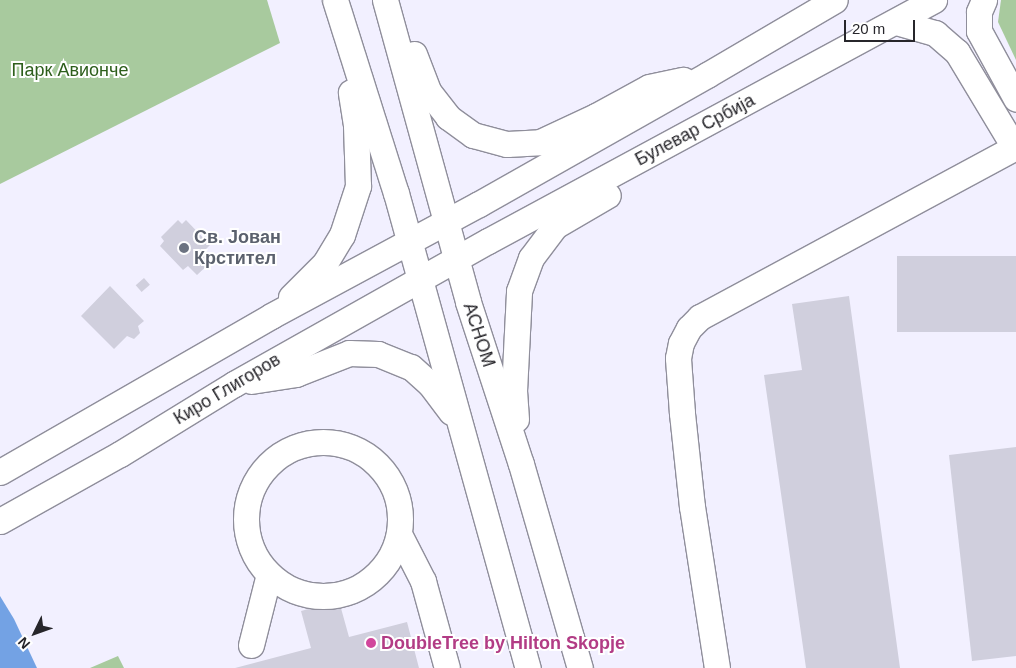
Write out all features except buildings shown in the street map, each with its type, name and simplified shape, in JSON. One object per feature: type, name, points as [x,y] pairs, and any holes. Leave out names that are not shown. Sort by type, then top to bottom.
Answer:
[{"type":"street","name":"АСНОМ","points":[[385,0],[468,302],[521,464],[580,668]]},
{"type":"street","points":[[397,0],[414,55],[428,91],[433,98],[448,117],[473,135],[507,144],[540,142],[596,116],[649,87],[707,75]]},
{"type":"street","points":[[0,472],[271,316],[445,222],[707,75],[835,0]]},
{"type":"street","name":"Булевар Србија","points":[[456,259],[934,0]]},
{"type":"street","points":[[984,0],[979,12],[979,31],[1016,100]]},
{"type":"street","points":[[338,9],[396,193],[528,668]]},
{"type":"street","points":[[271,316],[325,263],[342,235],[358,186],[356,125],[338,9]]},
{"type":"street","points":[[717,668],[692,507],[682,413],[678,358],[681,343],[689,328],[700,317],[1015,147],[957,52],[935,33],[896,22]]},
{"type":"street","points":[[521,464],[514,391],[516,330],[518,291],[531,258],[555,226],[690,146],[730,112]]},
{"type":"street","name":"Киро Глигоров","points":[[0,521],[120,454],[234,384],[456,259]]},
{"type":"street","points":[[234,384],[296,374],[349,353],[378,354],[411,368],[430,384],[462,429]]},
{"type":"street","points":[[323,442],[345,445],[366,454],[383,470],[395,489],[400,511],[400,534],[393,554],[381,571],[363,586],[340,595],[314,596],[290,589],[269,574],[256,556],[248,535],[246,512],[252,490],[263,470],[280,455],[300,445],[323,442]]},
{"type":"street","points":[[400,534],[423,581],[447,668]]},
{"type":"street","points":[[381,571],[410,579],[428,598]]},
{"type":"street","points":[[251,645],[269,574]]},
{"type":"green space","name":"Парк Авионче","points":[[0,0],[267,0],[280,43],[0,184]]},
{"type":"green space","points":[[1001,0],[1016,0],[1016,60],[998,22]]},
{"type":"green space","points":[[118,656],[124,668],[90,668]]},
{"type":"water","points":[[0,596],[14,619],[37,668],[0,668]]},
{"type":"place","name":"Св. Јован Крстител","points":[[184,248]]},
{"type":"place","name":"DoubleTree by Hilton Skopje","points":[[371,643]]}]
